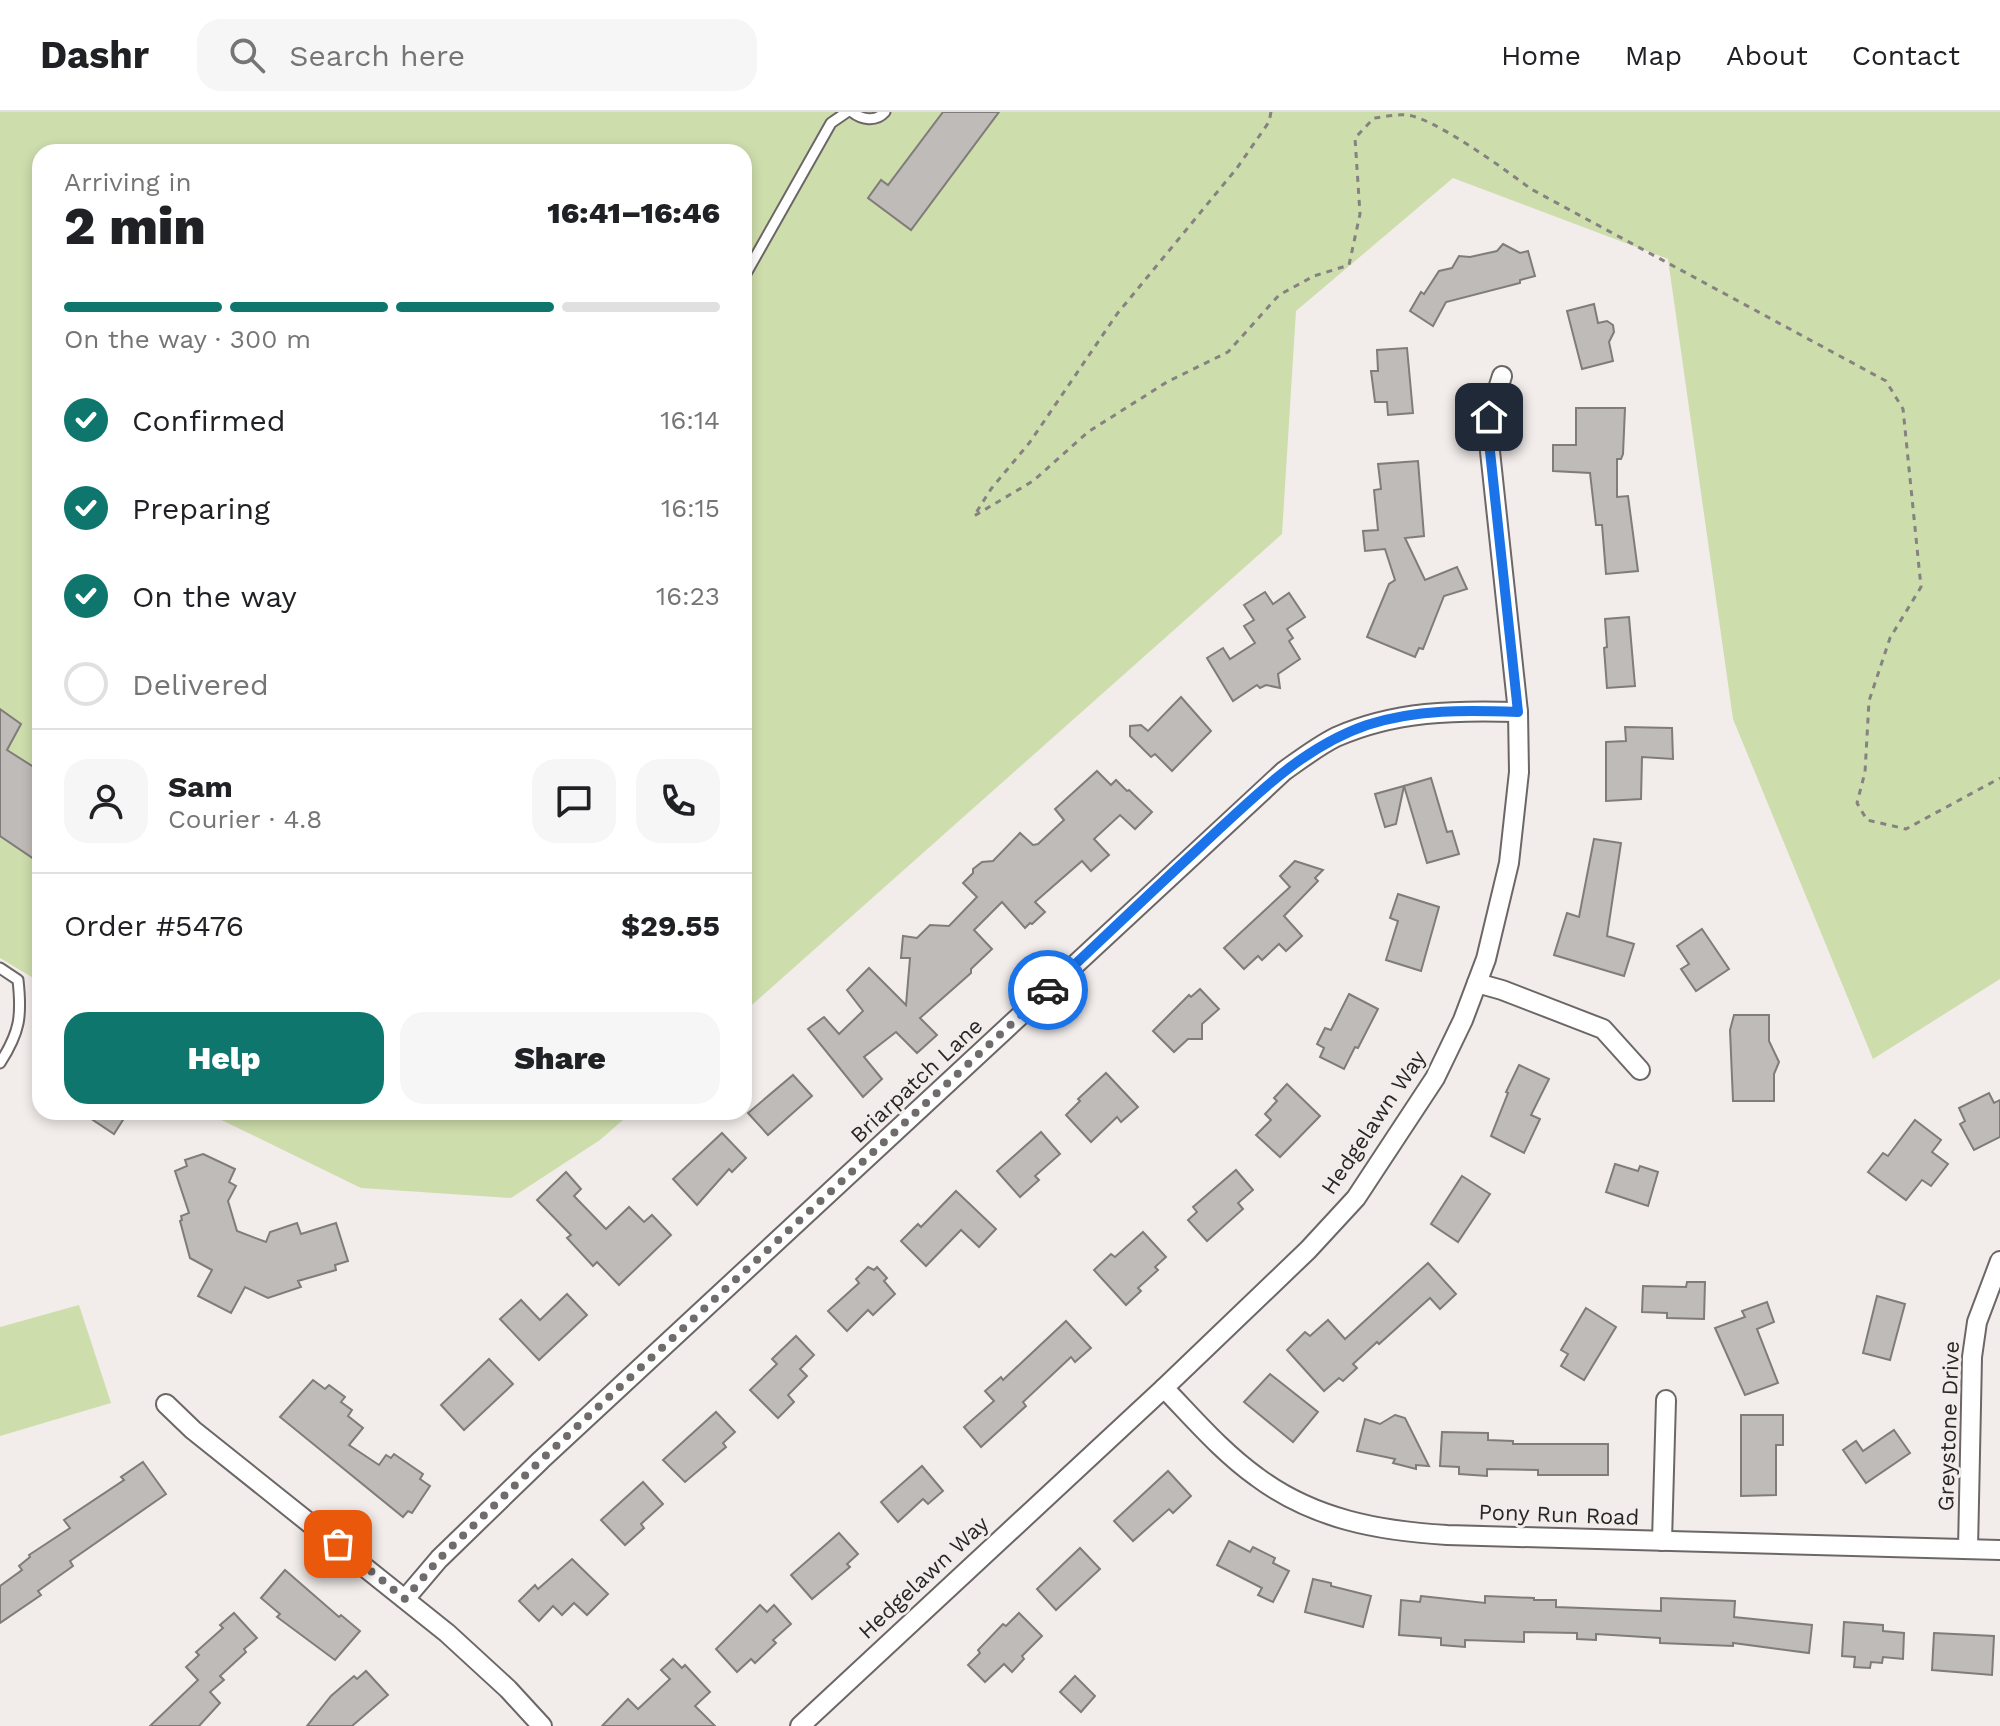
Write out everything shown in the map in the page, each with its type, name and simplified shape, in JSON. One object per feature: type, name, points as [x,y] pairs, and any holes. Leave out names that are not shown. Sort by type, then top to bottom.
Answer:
[{"type":"street","name":"Hedgelawn Way","points":[[800,1726],[1308,1250],[1356,1198],[1435,1078],[1463,1020],[1486,959],[1509,863],[1519,772],[1518,712],[1489,442],[1489,417],[1502,376]]},
{"type":"street","name":"Briarpatch Lane","points":[[405,1599],[439,1559],[541,1460],[1284,771],[1334,738],[1401,716],[1439,711],[1518,712]]},
{"type":"street","points":[[1477,983],[1603,1029],[1640,1070]]},
{"type":"street","name":"Greystone Drive","points":[[1968,1549],[1972,1357],[1977,1322],[2000,1261]]},
{"type":"street","name":"Pony Run Road","points":[[1164,1388],[1224,1449],[1277,1491],[1331,1516],[1402,1532],[2000,1550]]},
{"type":"street","points":[[1662,1541],[1666,1400]]},
{"type":"street","points":[[166,1404],[193,1430],[479,1661],[542,1726]]},
{"type":"lane","points":[[752,263],[831,123],[849,112],[866,119],[878,118],[885,112]]},
{"type":"lane","points":[[0,968],[18,980],[22,1012],[14,1041],[0,1063]]},
{"type":"green space","points":[[0,112],[2000,112],[2000,979],[1873,1059],[1733,719],[1668,259],[1453,178],[1296,311],[1282,534],[752,1005],[752,144],[32,144],[32,977],[0,958]]},
{"type":"green space","points":[[221,1120],[623,1120],[600,1140],[511,1198],[361,1188]]},
{"type":"green space","points":[[79,1305],[111,1403],[0,1436],[0,1327]]},
{"type":"building","points":[[943,112],[999,112],[911,230],[868,198],[881,180],[888,185]]},
{"type":"building","points":[[1503,244],[1520,253],[1528,251],[1535,276],[1520,280],[1520,283],[1446,302],[1433,326],[1410,311],[1439,271],[1452,268],[1459,256],[1470,257],[1497,251]]},
{"type":"building","points":[[1594,304],[1598,323],[1607,321],[1613,325],[1614,332],[1609,342],[1613,361],[1582,369],[1567,311]]},
{"type":"building","points":[[1407,348],[1413,413],[1388,415],[1387,402],[1375,402],[1371,371],[1378,371],[1377,350]]},
{"type":"building","points":[[1576,408],[1625,408],[1623,454],[1621,459],[1617,459],[1617,497],[1628,496],[1638,571],[1606,574],[1602,525],[1596,525],[1590,473],[1553,471],[1553,445],[1576,445]]},
{"type":"building","points":[[1418,461],[1424,536],[1405,538],[1425,580],[1457,567],[1467,589],[1444,596],[1423,649],[1419,648],[1415,657],[1367,637],[1389,584],[1395,580],[1385,549],[1365,551],[1363,531],[1378,530],[1374,490],[1381,489],[1378,464]]},
{"type":"building","points":[[1265,592],[1273,604],[1289,593],[1305,617],[1287,629],[1293,638],[1289,641],[1300,659],[1278,674],[1280,688],[1266,685],[1260,688],[1257,685],[1233,701],[1207,658],[1223,648],[1230,659],[1255,643],[1244,626],[1254,620],[1244,605]]},
{"type":"building","points":[[1629,617],[1635,686],[1607,688],[1605,619]]},
{"type":"building","points":[[1181,697],[1211,731],[1172,771],[1155,754],[1151,757],[1130,736],[1130,726],[1141,725],[1148,731]]},
{"type":"building","points":[[0,709],[21,724],[7,750],[32,766],[32,858],[0,836]]},
{"type":"building","points":[[1625,727],[1672,728],[1673,759],[1642,757],[1641,799],[1606,801],[1606,742],[1626,741]]},
{"type":"building","points":[[1097,771],[1111,785],[1116,780],[1152,812],[1135,829],[1120,815],[1094,839],[1109,855],[1091,871],[1082,861],[1035,902],[1045,912],[1032,924],[1025,928],[1002,902],[974,930],[992,949],[971,969],[971,973],[920,1018],[937,1035],[917,1053],[896,1032],[864,1057],[882,1079],[863,1097],[808,1029],[824,1017],[839,1034],[863,1011],[847,990],[869,968],[906,1005],[910,958],[901,958],[903,936],[917,938],[930,925],[949,926],[977,897],[963,883],[973,869],[982,862],[993,861],[1020,833],[1033,845],[1038,844],[1064,820],[1055,809]]},
{"type":"building","points":[[1431,778],[1447,832],[1452,831],[1459,854],[1427,863],[1404,786]]},
{"type":"building","points":[[1404,786],[1396,824],[1385,827],[1375,794]]},
{"type":"building","points":[[1594,839],[1621,843],[1607,936],[1634,944],[1624,976],[1554,955],[1567,913],[1579,917]]},
{"type":"building","points":[[1295,861],[1323,870],[1315,878],[1318,881],[1284,916],[1302,936],[1286,951],[1279,944],[1262,960],[1258,956],[1244,969],[1224,948],[1290,887],[1280,876]]},
{"type":"building","points":[[1398,894],[1439,907],[1421,971],[1386,960],[1398,921],[1390,918]]},
{"type":"building","points":[[1702,929],[1729,969],[1696,991],[1681,969],[1689,964],[1677,946]]},
{"type":"building","points":[[1200,989],[1219,1009],[1202,1024],[1202,1039],[1188,1039],[1174,1052],[1153,1031],[1189,995],[1191,997]]},
{"type":"building","points":[[1349,994],[1378,1009],[1344,1069],[1320,1057],[1324,1048],[1317,1044],[1325,1028],[1331,1030]]},
{"type":"building","points":[[1734,1015],[1769,1015],[1769,1041],[1779,1062],[1774,1074],[1774,1101],[1733,1101],[1730,1030]]},
{"type":"building","points":[[1519,1065],[1549,1079],[1531,1115],[1540,1119],[1524,1153],[1491,1136]]},
{"type":"building","points":[[1106,1073],[1138,1107],[1121,1122],[1117,1117],[1091,1142],[1066,1115]]},
{"type":"building","points":[[793,1075],[812,1096],[768,1135],[752,1117],[752,1110]]},
{"type":"building","points":[[1287,1084],[1320,1116],[1280,1157],[1256,1135],[1271,1120],[1265,1114]]},
{"type":"building","points":[[1989,1093],[1994,1103],[2000,1100],[2000,1137],[1974,1150],[1960,1124],[1965,1121],[1959,1108]]},
{"type":"building","points":[[93,1120],[123,1120],[114,1134]]},
{"type":"building","points":[[1915,1120],[1941,1140],[1932,1152],[1948,1164],[1931,1186],[1922,1180],[1906,1200],[1868,1172],[1883,1153],[1888,1156]]},
{"type":"building","points":[[1041,1132],[1060,1154],[1035,1176],[1039,1180],[1020,1197],[997,1171]]},
{"type":"building","points":[[722,1133],[746,1158],[732,1172],[729,1169],[697,1205],[673,1179]]},
{"type":"building","points":[[203,1154],[235,1169],[229,1182],[236,1186],[228,1201],[237,1231],[266,1242],[270,1232],[297,1223],[301,1234],[336,1223],[348,1261],[335,1265],[336,1270],[298,1281],[301,1287],[268,1298],[245,1287],[231,1313],[198,1296],[212,1270],[190,1258],[180,1221],[181,1216],[189,1213],[175,1171],[187,1166],[185,1160]]},
{"type":"building","points":[[1615,1164],[1638,1171],[1640,1166],[1658,1172],[1648,1206],[1606,1192]]},
{"type":"building","points":[[1236,1170],[1253,1190],[1238,1203],[1243,1209],[1207,1241],[1188,1220],[1197,1212],[1193,1207]]},
{"type":"building","points":[[566,1172],[581,1189],[574,1196],[606,1229],[629,1207],[644,1222],[652,1215],[671,1235],[619,1285],[597,1262],[593,1266],[567,1238],[571,1235],[537,1200]]},
{"type":"building","points":[[1462,1176],[1490,1194],[1458,1242],[1431,1224]]},
{"type":"building","points":[[956,1191],[996,1229],[979,1247],[961,1230],[926,1266],[901,1241],[918,1224],[921,1227]]},
{"type":"building","points":[[1143,1232],[1166,1257],[1155,1267],[1158,1270],[1138,1288],[1141,1291],[1126,1305],[1094,1270],[1111,1254],[1115,1257]]},
{"type":"building","points":[[1428,1263],[1456,1294],[1440,1309],[1430,1298],[1353,1364],[1357,1368],[1343,1381],[1339,1378],[1324,1391],[1287,1350],[1305,1332],[1310,1336],[1328,1320],[1345,1339]]},
{"type":"building","points":[[868,1267],[874,1270],[877,1267],[895,1294],[873,1315],[868,1310],[847,1331],[828,1311],[859,1283],[856,1279]]},
{"type":"building","points":[[1687,1282],[1705,1282],[1704,1319],[1667,1318],[1667,1313],[1642,1312],[1643,1286],[1686,1287]]},
{"type":"building","points":[[567,1294],[587,1315],[539,1360],[500,1319],[521,1300],[540,1320]]},
{"type":"building","points":[[1877,1296],[1905,1304],[1890,1360],[1863,1353]]},
{"type":"building","points":[[1767,1302],[1774,1322],[1757,1329],[1778,1383],[1745,1395],[1715,1328],[1745,1317],[1742,1311]]},
{"type":"building","points":[[1586,1308],[1616,1327],[1584,1380],[1561,1366],[1568,1354],[1561,1350]]},
{"type":"building","points":[[1066,1321],[1091,1348],[1075,1362],[1071,1357],[1023,1402],[1026,1406],[981,1447],[964,1427],[994,1401],[985,1391],[1001,1377],[1003,1380]]},
{"type":"building","points":[[796,1336],[814,1355],[800,1369],[807,1376],[788,1395],[794,1402],[778,1418],[750,1390],[777,1364],[772,1359]]},
{"type":"building","points":[[489,1359],[513,1384],[464,1430],[441,1405]]},
{"type":"building","points":[[1270,1374],[1318,1412],[1293,1442],[1244,1402]]},
{"type":"building","points":[[313,1380],[325,1389],[329,1385],[345,1397],[341,1402],[352,1410],[348,1416],[363,1428],[349,1445],[379,1465],[386,1455],[391,1458],[394,1454],[423,1474],[420,1479],[430,1486],[412,1513],[408,1511],[403,1517],[280,1417]]},
{"type":"building","points":[[716,1412],[735,1432],[723,1443],[726,1447],[685,1482],[663,1460]]},
{"type":"building","points":[[1395,1415],[1405,1418],[1429,1466],[1416,1465],[1416,1469],[1393,1463],[1395,1459],[1357,1451],[1365,1419],[1380,1424]]},
{"type":"building","points":[[1741,1415],[1783,1415],[1783,1445],[1776,1445],[1776,1495],[1741,1496]]},
{"type":"building","points":[[1894,1430],[1910,1453],[1866,1483],[1843,1450],[1856,1441],[1863,1451]]},
{"type":"building","points":[[1442,1432],[1488,1433],[1488,1440],[1513,1441],[1513,1444],[1608,1444],[1608,1475],[1538,1475],[1538,1470],[1487,1469],[1487,1476],[1459,1474],[1459,1467],[1440,1466]]},
{"type":"building","points":[[143,1462],[166,1494],[70,1561],[73,1566],[38,1591],[41,1595],[0,1623],[0,1586],[22,1570],[19,1566],[29,1555],[70,1528],[64,1520],[124,1480],[121,1477]]},
{"type":"building","points":[[922,1466],[943,1491],[928,1504],[923,1499],[898,1522],[881,1502]]},
{"type":"building","points":[[1168,1471],[1191,1496],[1173,1513],[1169,1509],[1133,1541],[1114,1521]]},
{"type":"building","points":[[643,1482],[663,1504],[641,1524],[644,1528],[625,1545],[601,1520]]},
{"type":"building","points":[[839,1533],[858,1554],[847,1564],[850,1567],[812,1599],[791,1575]]},
{"type":"building","points":[[1229,1541],[1250,1552],[1253,1547],[1275,1558],[1273,1563],[1289,1571],[1273,1602],[1258,1595],[1262,1588],[1217,1565]]},
{"type":"building","points":[[1080,1548],[1100,1569],[1056,1610],[1037,1589]]},
{"type":"building","points":[[572,1559],[608,1594],[587,1615],[574,1603],[562,1615],[553,1606],[539,1621],[519,1601],[535,1585],[538,1589]]},
{"type":"building","points":[[285,1570],[360,1631],[335,1660],[277,1617],[280,1614],[261,1598]]},
{"type":"building","points":[[1313,1579],[1371,1596],[1363,1627],[1305,1612]]},
{"type":"building","points":[[1421,1596],[1485,1603],[1485,1596],[1534,1598],[1556,1600],[1556,1607],[1661,1611],[1661,1598],[1735,1601],[1734,1617],[1812,1625],[1809,1653],[1733,1643],[1733,1646],[1660,1643],[1660,1638],[1596,1634],[1596,1640],[1577,1639],[1577,1633],[1524,1632],[1524,1642],[1465,1640],[1465,1647],[1441,1645],[1441,1638],[1399,1635],[1401,1600],[1420,1602]]},
{"type":"building","points":[[760,1605],[767,1612],[774,1605],[791,1624],[755,1663],[751,1659],[737,1672],[716,1649]]},
{"type":"building","points":[[234,1613],[257,1638],[220,1676],[224,1680],[210,1692],[220,1703],[199,1726],[150,1726],[198,1680],[186,1667],[199,1655],[196,1652],[223,1628],[220,1625]]},
{"type":"building","points":[[1019,1613],[1042,1636],[1022,1656],[1024,1659],[1012,1672],[1004,1664],[985,1682],[968,1665],[1003,1624],[1006,1626]]},
{"type":"building","points":[[1844,1622],[1883,1625],[1883,1631],[1904,1633],[1903,1659],[1883,1657],[1882,1663],[1871,1662],[1870,1668],[1854,1667],[1855,1657],[1842,1656]]},
{"type":"building","points":[[1934,1633],[1994,1636],[1992,1675],[1932,1670]]},
{"type":"building","points":[[673,1659],[682,1668],[685,1665],[710,1692],[695,1706],[715,1726],[602,1726],[628,1699],[638,1709],[670,1679],[661,1670]]},
{"type":"building","points":[[366,1671],[388,1695],[352,1726],[307,1726],[331,1696],[354,1676],[357,1679]]},
{"type":"building","points":[[1075,1676],[1095,1696],[1081,1712],[1060,1692]]},
{"type":"way so far","points":[[338,1544],[405,1599],[439,1559],[541,1460],[1048,990]]},
{"type":"route","points":[[1048,990],[1284,771],[1334,738],[1401,716],[1439,711],[1518,712],[1489,442],[1489,417]]}]
